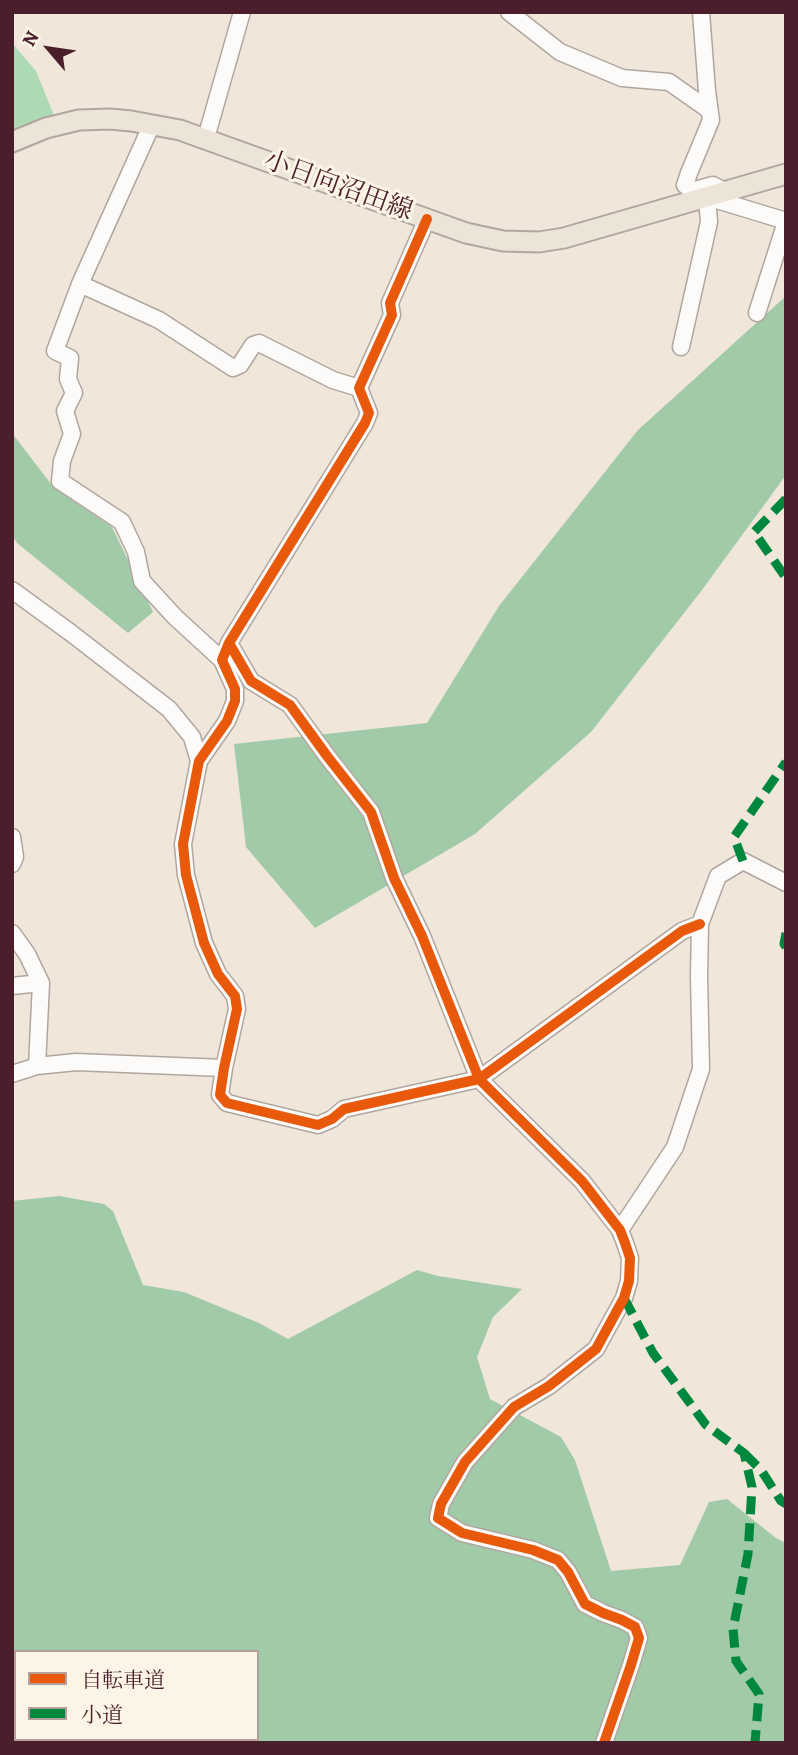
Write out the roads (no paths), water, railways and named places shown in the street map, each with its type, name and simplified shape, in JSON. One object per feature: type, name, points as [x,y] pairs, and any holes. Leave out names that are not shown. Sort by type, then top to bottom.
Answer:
[{"type":"main road","name":"小日向沼田線","points":[[12,142],[46,128],[79,120],[110,119],[152,124],[206,138],[466,233],[503,241],[539,242],[593,230],[786,174]]},
{"type":"street","points":[[206,138],[242,12]]},
{"type":"street","points":[[509,12],[560,52],[622,78],[669,82],[709,110]]},
{"type":"street","points":[[701,12],[711,120],[685,185],[692,191],[713,185],[726,192]]},
{"type":"street","points":[[152,124],[80,284],[55,351],[70,358],[68,379],[74,393],[65,411],[72,434],[62,461],[60,481],[122,522],[136,552],[142,580],[175,617],[222,660],[235,689],[235,701],[227,721],[199,761],[183,844],[186,875],[204,943],[218,974],[234,996],[237,1009],[220,1095],[227,1103],[318,1125],[332,1119],[344,1109],[479,1079],[682,932],[701,924]]},
{"type":"street","points":[[681,347],[709,222],[707,197],[786,221],[757,313]]},
{"type":"street","points":[[222,660],[229,643],[365,424],[369,413],[359,388],[392,316],[390,303],[427,219]]},
{"type":"street","points":[[80,284],[159,320],[233,368],[240,365],[253,345],[259,343],[333,380],[359,388]]},
{"type":"street","points":[[12,590],[169,709],[192,737],[199,761]]},
{"type":"street","points":[[229,643],[251,681],[290,705],[371,812],[394,878],[422,936],[479,1079],[582,1181],[620,1230],[630,1258],[629,1281],[624,1298],[596,1349],[549,1386],[514,1407],[465,1462],[441,1504],[438,1518],[462,1534],[533,1550],[558,1560],[568,1572],[585,1604],[635,1627],[639,1638],[604,1743]]},
{"type":"street","points":[[12,837],[15,857],[12,864]]},
{"type":"street","points":[[620,1230],[675,1147],[701,1069],[701,924],[718,876],[743,861],[786,883]]},
{"type":"street","points":[[12,933],[27,954],[41,983],[37,1066]]},
{"type":"street","points":[[12,986],[41,983]]},
{"type":"street","points":[[12,1073],[37,1066],[76,1062],[224,1068]]}]
